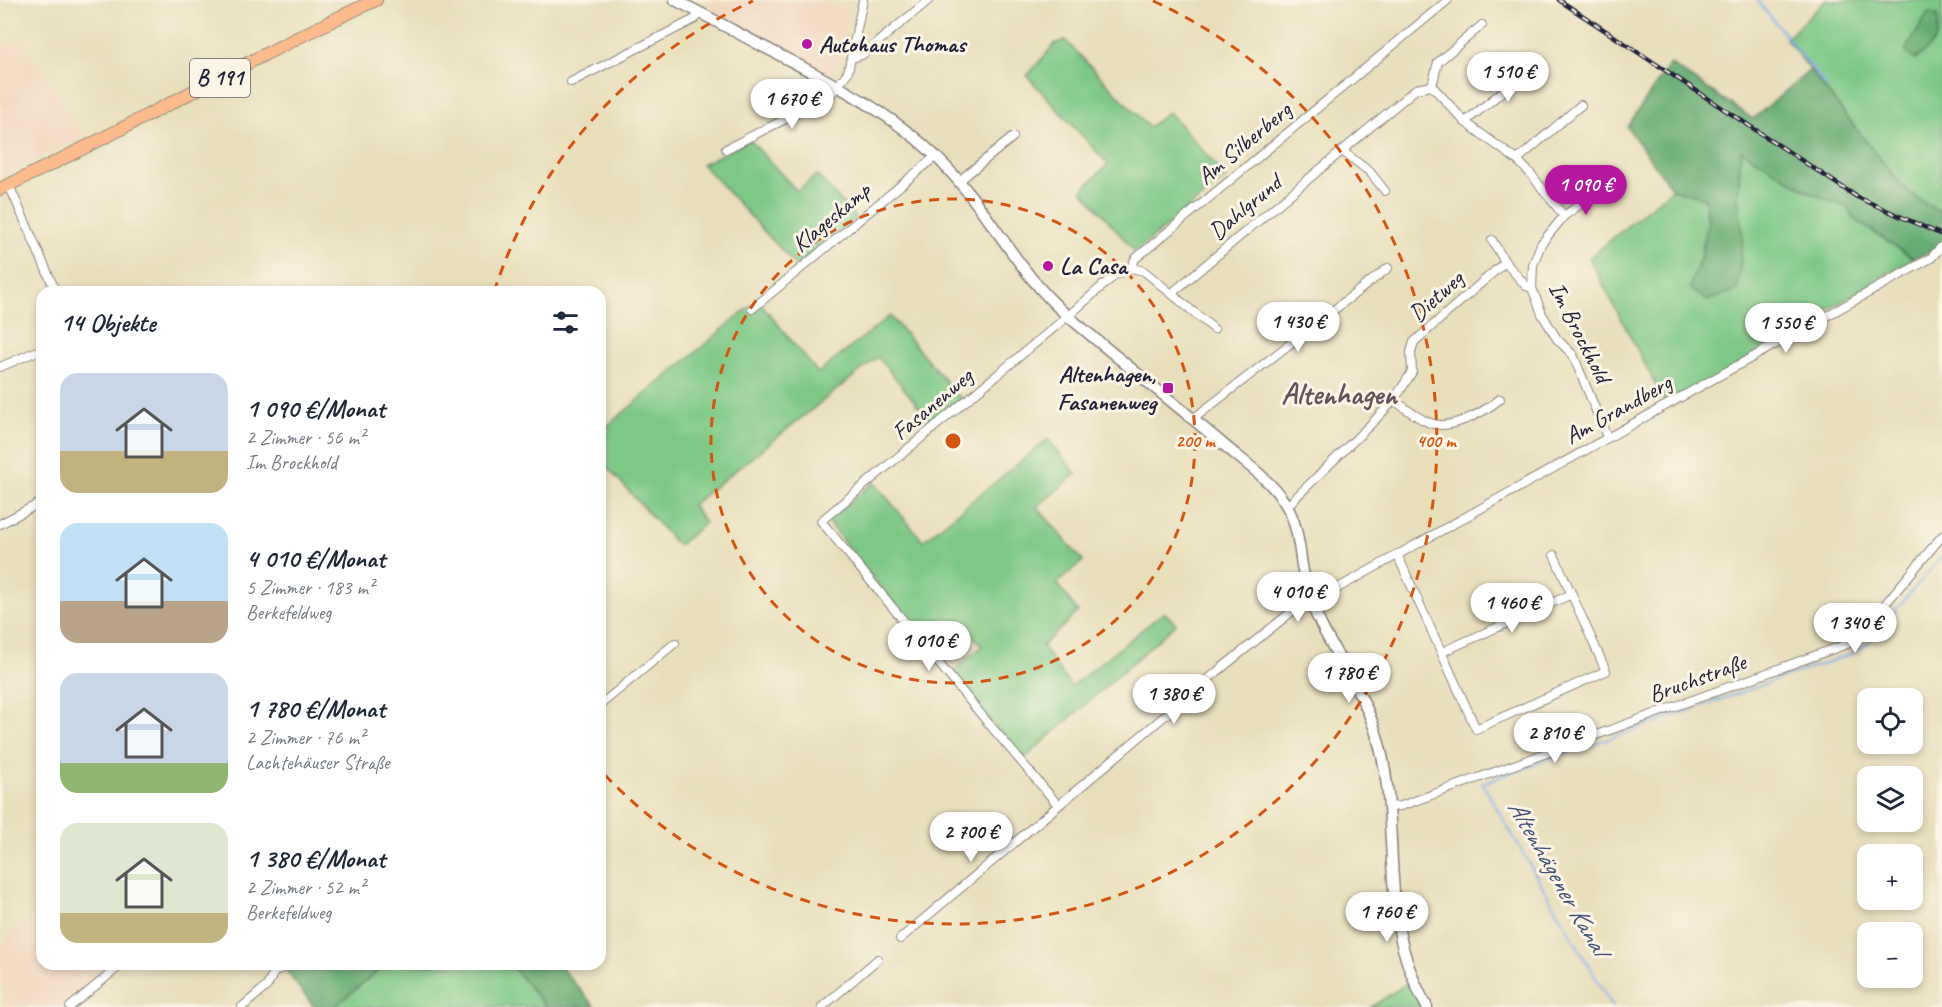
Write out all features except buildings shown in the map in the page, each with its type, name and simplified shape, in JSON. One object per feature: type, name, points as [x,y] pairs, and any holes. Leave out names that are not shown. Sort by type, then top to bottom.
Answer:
[{"type":"main road","name":"B 191","points":[[4,187],[158,111],[313,29],[376,0]]},
{"type":"street","points":[[675,0],[839,86],[888,118],[936,156],[975,200],[1023,269],[1045,294],[1068,316],[1272,487],[1287,506],[1296,526],[1303,575],[1311,603],[1355,683],[1373,725],[1381,754],[1390,807],[1394,892],[1400,935],[1412,976],[1427,1007]]},
{"type":"street","points":[[726,149],[829,97],[848,72],[863,0]]},
{"type":"street","points":[[852,58],[862,55],[929,0]]},
{"type":"street","name":"Am Silberberg","points":[[1068,316],[1114,275],[1131,268],[1135,259],[1448,0]]},
{"type":"street","points":[[571,82],[695,19],[699,13]]},
{"type":"street","points":[[1482,25],[1438,62],[1432,86],[1465,122],[1517,160],[1564,216]]},
{"type":"street","points":[[1465,122],[1535,65]]},
{"type":"street","name":"Dahlgrund","points":[[1172,293],[1416,89],[1432,86]]},
{"type":"street","points":[[1517,160],[1581,105]]},
{"type":"street","points":[[959,181],[1013,137]]},
{"type":"street","points":[[1342,151],[1370,172],[1385,191]]},
{"type":"street","name":"Klageskamp","points":[[752,309],[936,156]]},
{"type":"street","points":[[4,187],[53,286]]},
{"type":"street","name":"Im Brockhold","points":[[1593,195],[1564,216],[1541,244],[1533,265],[1532,288],[1542,314],[1557,339],[1573,355],[1607,437]]},
{"type":"street","points":[[1492,240],[1505,262],[1526,286],[1532,288]]},
{"type":"street","name":"Am Grandberg","points":[[900,939],[1295,609],[1311,603],[1931,258],[1942,246]]},
{"type":"street","name":"Dietweg","points":[[1287,506],[1394,400],[1412,372],[1411,352],[1414,342],[1505,262]]},
{"type":"street","points":[[1131,268],[1144,271],[1214,329]]},
{"type":"street","points":[[1193,419],[1388,268]]},
{"type":"street","name":"Fasanenweg","points":[[1058,805],[821,521],[1068,316]]},
{"type":"street","points":[[0,367],[36,352]]},
{"type":"street","points":[[1394,400],[1432,424],[1449,424],[1484,412],[1500,399]]},
{"type":"street","points":[[0,524],[36,505]]},
{"type":"street","name":"Bruchstraße","points":[[1390,807],[1401,806],[1847,644],[1861,633],[1942,536]]},
{"type":"street","points":[[1396,554],[1476,729],[1606,671],[1554,555]]},
{"type":"street","points":[[1442,652],[1572,594]]},
{"type":"street","points":[[606,700],[675,643]]},
{"type":"street","points":[[822,1007],[878,959]]},
{"type":"street","points":[[70,1007],[115,970]]},
{"type":"street","points":[[242,1007],[267,986],[271,970]]},
{"type":"shaded area","name":"Autohaus Thomas","points":[[714,0],[821,0],[848,13],[834,75],[708,11]]},
{"type":"shaded area","points":[[22,40],[84,137],[0,177],[0,43]]},
{"type":"shaded area","points":[[36,913],[36,970],[109,970],[64,1007],[6,1007],[0,975],[0,944]]},
{"type":"green space","points":[[1826,0],[1942,0],[1942,212],[1924,203],[1900,184],[1786,39]]},
{"type":"green space","points":[[1928,13],[1937,15],[1937,36],[1931,46],[1915,60],[1905,51]]},
{"type":"green space","points":[[1065,40],[1149,127],[1169,112],[1226,177],[1135,252],[1082,190],[1108,164],[1027,76],[1055,44]]},
{"type":"green space","points":[[1670,64],[1753,119],[1810,70],[1900,184],[1924,203],[1942,212],[1942,249],[1913,258],[1855,220],[1846,207],[1811,193],[1741,150],[1738,197],[1743,239],[1738,290],[1707,301],[1689,288],[1700,259],[1708,222],[1705,198],[1672,189],[1627,127]]},
{"type":"green space","points":[[750,140],[797,191],[817,175],[856,218],[797,267],[702,164]]},
{"type":"green space","points":[[1741,150],[1811,193],[1846,207],[1855,220],[1913,258],[1668,408],[1589,258],[1672,189],[1705,198],[1708,222],[1700,259],[1690,288],[1743,239],[1738,197]]},
{"type":"green space","points":[[758,300],[818,373],[890,316],[962,400],[933,424],[878,357],[692,505],[705,523],[678,546],[606,466],[606,427]]},
{"type":"green space","points":[[1048,439],[1076,474],[1037,507],[1083,561],[1057,583],[1078,612],[1042,646],[1071,687],[1164,612],[1176,624],[1023,760],[951,674],[982,646],[960,620],[928,647],[827,521],[874,482],[923,541]]},
{"type":"green space","points":[[378,970],[515,970],[546,1007],[334,1007]]},
{"type":"green space","points":[[379,970],[334,1007],[314,1007],[286,971]]},
{"type":"green space","points":[[515,970],[563,970],[595,1007],[546,1007]]},
{"type":"green space","points":[[1409,982],[1421,1007],[1371,1007]]},
{"type":"waterway","points":[[1757,0],[1827,87]]},
{"type":"waterway","name":"Altenhägener Kanal","points":[[1613,1007],[1482,783],[1851,654],[1867,644],[1942,556]]},
{"type":"railway","points":[[1559,0],[1857,197],[1942,235]]},
{"type":"place","name":"Autohaus Thomas","points":[[807,44]]},
{"type":"place","name":"La Casa","points":[[1048,266]]},
{"type":"place","name":"Altenhagen, Fasanenweg","points":[[1168,388]]},
{"type":"district","name":"Altenhagen","points":[[1339,394]]}]
